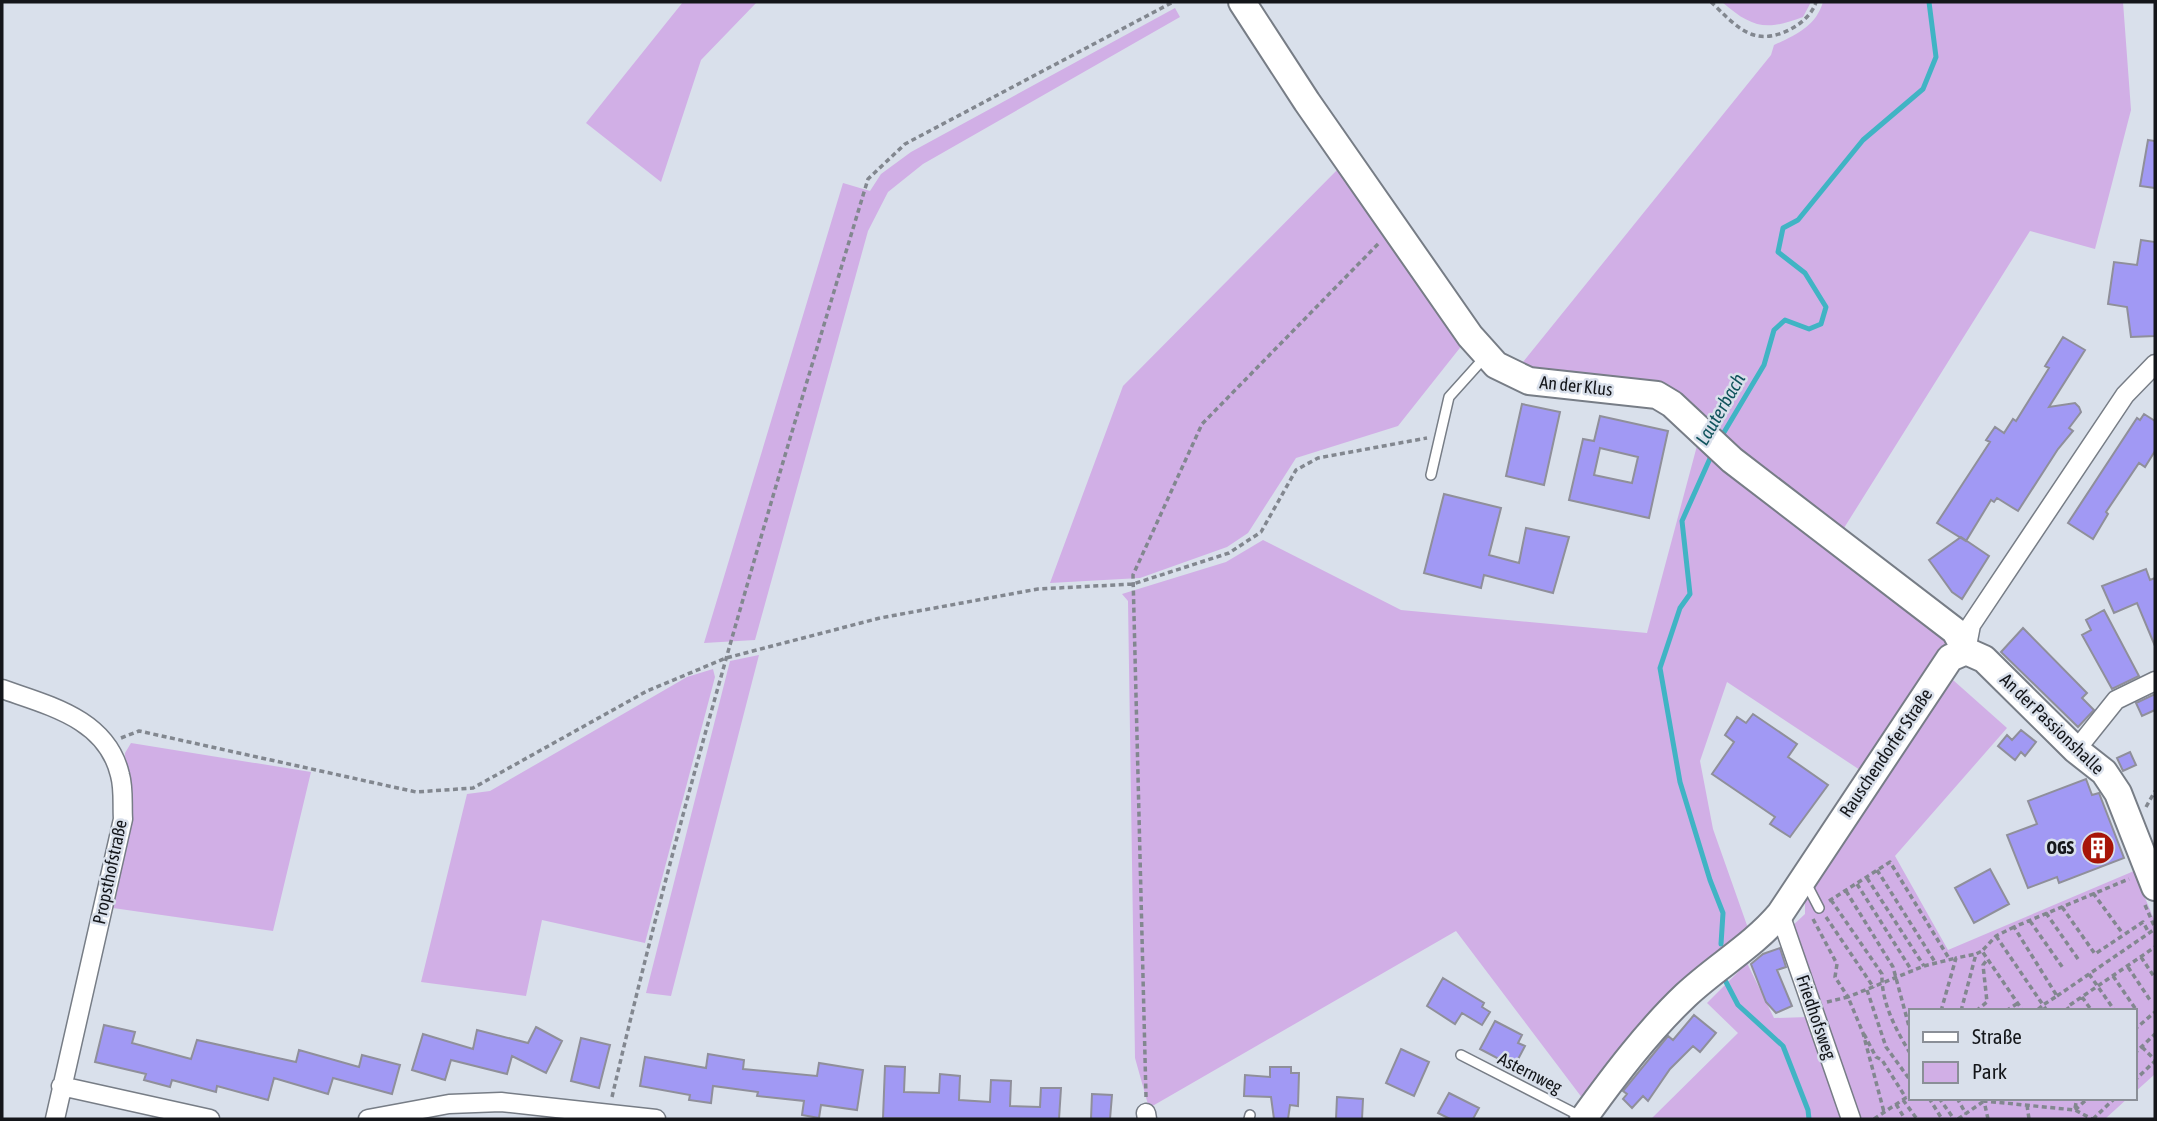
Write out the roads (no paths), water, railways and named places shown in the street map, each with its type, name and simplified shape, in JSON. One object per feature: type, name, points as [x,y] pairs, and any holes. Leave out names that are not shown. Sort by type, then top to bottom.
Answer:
[{"type":"street","name":"An der Klus","points":[[1242,2],[1307,102],[1496,365],[1529,381],[1657,396],[1672,404],[1732,460],[1955,631],[1966,651]]},
{"type":"street","points":[[1966,651],[1971,625],[2125,395],[2155,364]]},
{"type":"street","name":"An der Passionshalle","points":[[1966,651],[1984,659],[2076,750],[2104,772],[2118,793],[2144,888]]},
{"type":"street","name":"Rauschendorfer Straße","points":[[1583,1119],[1618,1072],[1687,995],[1765,932],[1780,914],[1950,659],[1966,651]]},
{"type":"street","points":[[2076,750],[2116,700],[2155,681]]},
{"type":"street","name":"Propsthofstraße","points":[[2,689],[79,718],[106,743],[121,777],[123,819],[55,1119]]},
{"type":"street","name":"Friedhofsweg","points":[[1780,914],[1851,1119]]},
{"type":"street","points":[[61,1086],[210,1119]]},
{"type":"street","points":[[369,1119],[449,1104],[500,1102],[608,1116],[656,1119]]},
{"type":"lane","points":[[1431,475],[1449,397],[1487,356]]},
{"type":"lane","points":[[1803,878],[1819,908]]},
{"type":"lane","name":"Asternweg","points":[[1461,1055],[1583,1119]]},
{"type":"waterway","name":"Lauterbach","points":[[1720,439],[1764,365],[1774,330],[1785,320],[1809,329],[1821,324],[1826,307],[1805,273],[1778,252],[1783,228],[1798,220],[1863,140],[1923,89],[1936,57],[1929,2]]},
{"type":"waterway","name":"Lauterbach","points":[[1712,454],[1682,521],[1690,594],[1680,608],[1660,668],[1680,782],[1723,913],[1721,944]]},
{"type":"waterway","name":"Lauterbach","points":[[1726,982],[1738,1005],[1783,1046],[1809,1119]]},
{"type":"place","name":"OGS","points":[[2098,848]]}]
